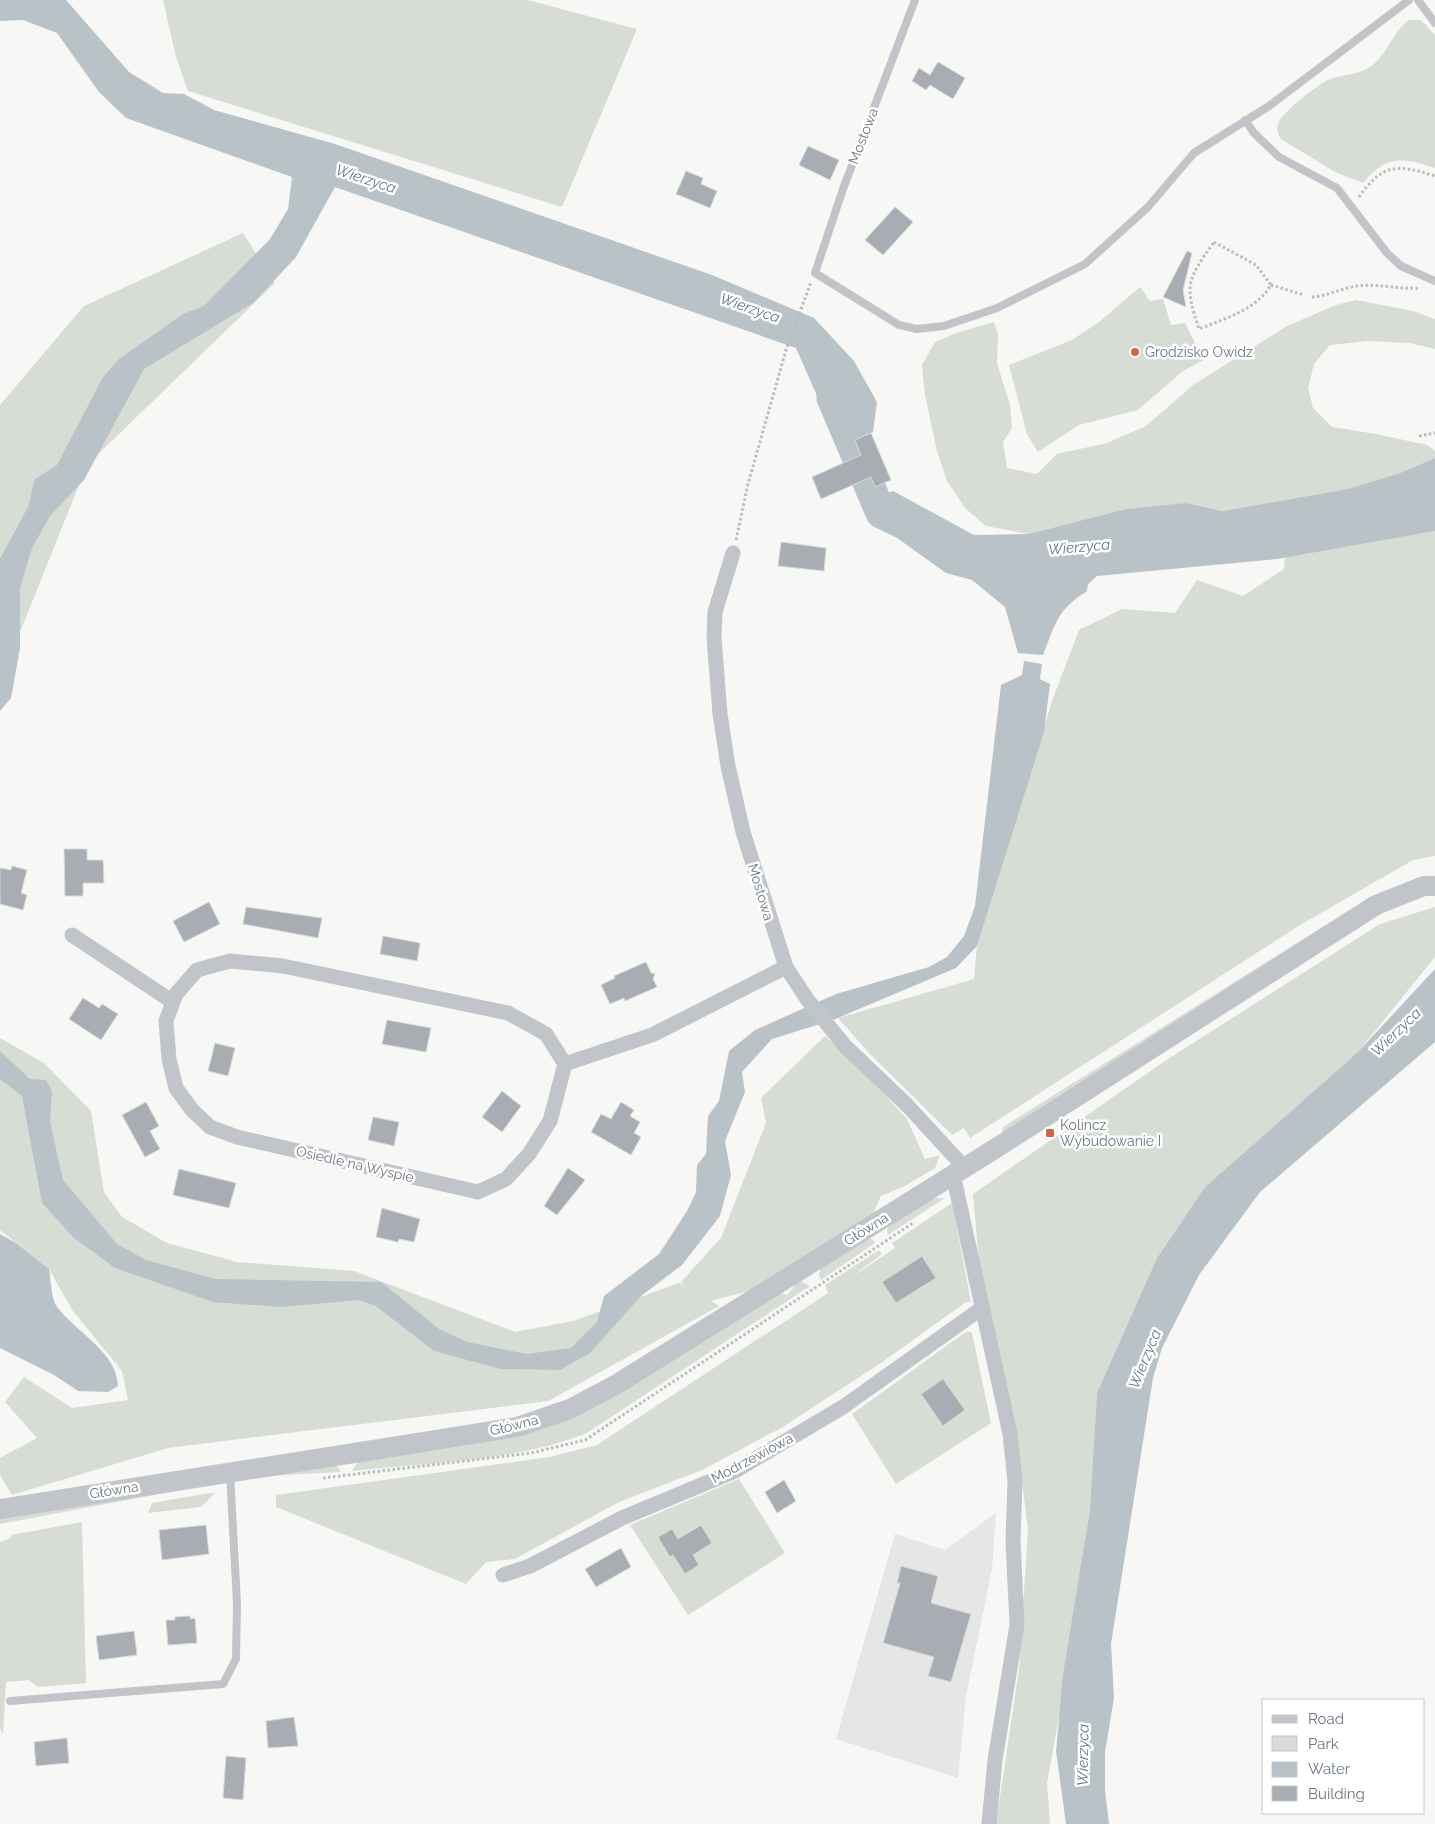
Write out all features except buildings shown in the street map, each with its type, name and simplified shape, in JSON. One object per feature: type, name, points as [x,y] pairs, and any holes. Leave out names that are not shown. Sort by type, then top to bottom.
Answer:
[{"type":"street","name":"Mostowa","points":[[733,553],[715,612],[714,637],[720,714],[728,766],[743,832],[786,967],[807,999],[845,1046],[907,1105],[958,1170]]},
{"type":"street","name":"Główna","points":[[0,1509],[230,1471],[517,1427],[570,1409],[617,1384],[1376,905],[1424,886],[1435,886]]},
{"type":"street","points":[[72,936],[173,1002]]},
{"type":"street","name":"Osiedle na Wyspie","points":[[230,961],[284,966],[508,1013],[546,1034],[565,1064],[550,1121],[529,1154],[506,1179],[478,1192],[237,1137],[210,1127],[192,1110],[176,1088],[169,1059],[166,1020],[176,994],[197,970],[230,961]]},
{"type":"street","points":[[565,1064],[652,1035],[786,967]]},
{"type":"street","points":[[958,1170],[982,1308],[1010,1434],[1015,1482],[1013,1542],[1017,1586],[1017,1625],[995,1760],[988,1824]]},
{"type":"street","name":"Modrzewiowa","points":[[503,1575],[530,1566],[622,1518],[735,1471],[843,1407],[982,1308]]},
{"type":"lane","name":"Mostowa","points":[[815,272],[843,189],[915,0]]},
{"type":"lane","points":[[815,272],[899,325],[917,329],[953,323],[997,308],[1086,264],[1148,207],[1194,153],[1269,106],[1409,0]]},
{"type":"lane","points":[[1418,0],[1435,23]]},
{"type":"lane","points":[[1245,120],[1254,134],[1279,157],[1337,188],[1388,253],[1401,266],[1435,281]]},
{"type":"lane","points":[[10,1701],[223,1684],[236,1659],[237,1603],[230,1471]]},
{"type":"path","points":[[1353,206],[1373,178],[1389,168],[1413,169],[1435,176]]},
{"type":"path","points":[[1271,285],[1264,298],[1241,312],[1199,329],[1189,295],[1191,279],[1214,242],[1256,265],[1271,285],[1304,295]]},
{"type":"path","points":[[733,553],[748,484],[786,350],[802,302],[815,272]]},
{"type":"path","points":[[1312,297],[1323,297],[1341,289],[1359,286],[1407,289],[1424,287]]},
{"type":"path","points":[[1419,436],[1435,433]]},
{"type":"path","points":[[319,1479],[531,1453],[585,1440],[917,1221]]},
{"type":"shaded area","points":[[996,1513],[992,1569],[966,1696],[958,1778],[836,1739],[895,1534],[945,1550]]},
{"type":"green space","points":[[163,0],[527,0],[637,29],[562,207],[188,91],[176,57]]},
{"type":"green space","points":[[1409,20],[1421,20],[1435,35],[1435,168],[1413,162],[1396,161],[1379,167],[1363,183],[1335,172],[1281,139],[1277,128],[1278,124],[1293,106],[1330,79],[1366,70],[1376,62],[1398,31]]},
{"type":"green space","points":[[243,233],[275,283],[87,465],[0,682],[0,405],[84,306]]},
{"type":"green space","points":[[1140,287],[1150,301],[1163,299],[1171,325],[1185,323],[1204,360],[1183,371],[1138,410],[1079,425],[1038,452],[1027,434],[1009,365],[1072,340],[1099,322]]},
{"type":"green space","points":[[1356,300],[1413,311],[1435,319],[1435,349],[1409,343],[1368,341],[1330,345],[1314,364],[1308,388],[1313,408],[1332,427],[1427,445],[1435,451],[1435,458],[1400,473],[1347,489],[1223,511],[1186,503],[1067,524],[1028,534],[986,526],[965,508],[947,481],[937,451],[925,395],[922,365],[935,342],[956,333],[994,322],[998,335],[997,363],[1010,405],[1012,428],[1003,442],[1007,468],[1037,474],[1057,454],[1107,443],[1146,426],[1193,385],[1287,326],[1336,305]]},
{"type":"green space","points":[[1435,531],[1435,856],[1413,860],[1300,925],[970,1138],[964,1128],[952,1135],[870,1054],[838,1018],[974,979],[977,946],[1052,701],[1079,630],[1122,609],[1175,613],[1197,580],[1243,596],[1284,569],[1285,557]]},
{"type":"green space","points":[[1372,896],[1002,1134],[1003,1127]]},
{"type":"green space","points":[[1435,907],[1435,957],[1358,1052],[1205,1187],[1157,1258],[1097,1393],[1091,1500],[1059,1717],[1047,1783],[1050,1824],[996,1824],[1019,1669],[1028,1530],[1020,1465],[984,1319],[973,1194],[1168,1059],[1380,924]]},
{"type":"green space","points":[[825,1036],[864,1072],[907,1119],[925,1159],[940,1155],[935,1168],[903,1187],[881,1196],[873,1214],[756,1289],[711,1301],[719,1306],[548,1401],[168,1448],[12,1495],[0,1475],[0,1458],[37,1438],[5,1402],[24,1377],[72,1408],[128,1400],[122,1371],[73,1311],[49,1269],[0,1230],[0,1038],[44,1063],[91,1111],[104,1192],[122,1217],[167,1243],[237,1262],[354,1271],[515,1332],[573,1321],[679,1283],[685,1286],[681,1282],[721,1238],[766,1123],[761,1098]]},
{"type":"green space","points":[[933,1198],[945,1198],[888,1235],[887,1230],[889,1226]]},
{"type":"green space","points":[[952,1203],[971,1302],[966,1302],[881,1363],[781,1428],[702,1470],[619,1502],[515,1559],[486,1562],[466,1584],[276,1507],[276,1495],[550,1457],[597,1445],[828,1293],[825,1285],[879,1250],[882,1254],[850,1278],[895,1248],[892,1243]]},
{"type":"green space","points":[[868,1239],[872,1239],[875,1243],[821,1280],[819,1275],[820,1269]]},
{"type":"green space","points":[[799,1280],[810,1286],[587,1433],[532,1450],[502,1455],[471,1460],[352,1471],[358,1461],[491,1441],[544,1428],[569,1419],[779,1293],[787,1295]]},
{"type":"green space","points":[[967,1331],[972,1333],[991,1423],[896,1484],[852,1414]]},
{"type":"green space","points":[[328,1464],[337,1466],[341,1472],[266,1476]]},
{"type":"green space","points":[[739,1479],[785,1553],[688,1615],[630,1525]]},
{"type":"green space","points":[[170,1492],[0,1524],[0,1517]]},
{"type":"green space","points":[[216,1492],[201,1507],[148,1513],[152,1503]]},
{"type":"green space","points":[[82,1522],[86,1683],[38,1687],[29,1680],[6,1682],[3,1734],[0,1729],[0,1542],[11,1538],[11,1535]]},
{"type":"water","points":[[0,0],[66,0],[129,72],[163,93],[184,94],[214,110],[335,144],[712,275],[814,318],[854,361],[877,402],[873,432],[854,439],[836,439],[796,348],[335,187],[296,257],[253,303],[144,369],[84,480],[50,516],[32,548],[20,588],[20,648],[11,698],[0,711],[0,559],[28,507],[35,479],[57,465],[103,377],[119,359],[183,314],[204,306],[270,239],[288,209],[292,177],[126,118],[99,92],[57,33],[23,20],[0,21]]},
{"type":"water","points":[[1435,458],[1435,531],[1277,559],[1097,576],[1088,584],[1087,591],[1069,605],[1058,618],[1043,655],[1018,653],[1005,607],[972,580],[946,573],[872,520],[863,501],[893,491],[974,535],[1028,534],[1127,509],[1186,503],[1223,511],[1347,489],[1400,473]]},
{"type":"water","points":[[1024,661],[1042,664],[1040,679],[1050,684],[1044,732],[977,946],[956,968],[833,1020],[772,1039],[742,1072],[745,1092],[725,1141],[731,1175],[720,1216],[682,1265],[641,1296],[590,1353],[560,1370],[501,1369],[434,1351],[376,1306],[359,1300],[281,1307],[213,1302],[115,1268],[74,1238],[42,1203],[22,1096],[0,1079],[0,1051],[30,1079],[46,1080],[52,1091],[50,1122],[63,1180],[117,1244],[146,1260],[215,1279],[381,1282],[439,1329],[467,1342],[526,1354],[571,1348],[597,1322],[604,1296],[659,1254],[687,1211],[696,1192],[697,1165],[706,1154],[708,1116],[719,1101],[729,1051],[755,1030],[836,994],[929,967],[947,957],[964,936],[975,906],[1001,685],[1022,675]]},
{"type":"water","points":[[1435,969],[1435,1042],[1260,1192],[1199,1275],[1162,1348],[1153,1378],[1111,1644],[1114,1698],[1105,1752],[1105,1790],[1109,1824],[1066,1824],[1056,1751],[1063,1675],[1090,1509],[1097,1393],[1157,1258],[1205,1187],[1358,1052]]},
{"type":"water","points":[[0,1234],[16,1243],[49,1269],[55,1304],[104,1353],[116,1374],[118,1386],[108,1392],[78,1391],[54,1375],[0,1348]]},
{"type":"waterway","name":"Wierzyca","points":[[832,398],[881,513],[904,524]]},
{"type":"place","name":"Grodzisko Owidz","points":[[1135,352]]},
{"type":"place","name":"Kolincz Wybudowanie I","points":[[1050,1133]]}]
